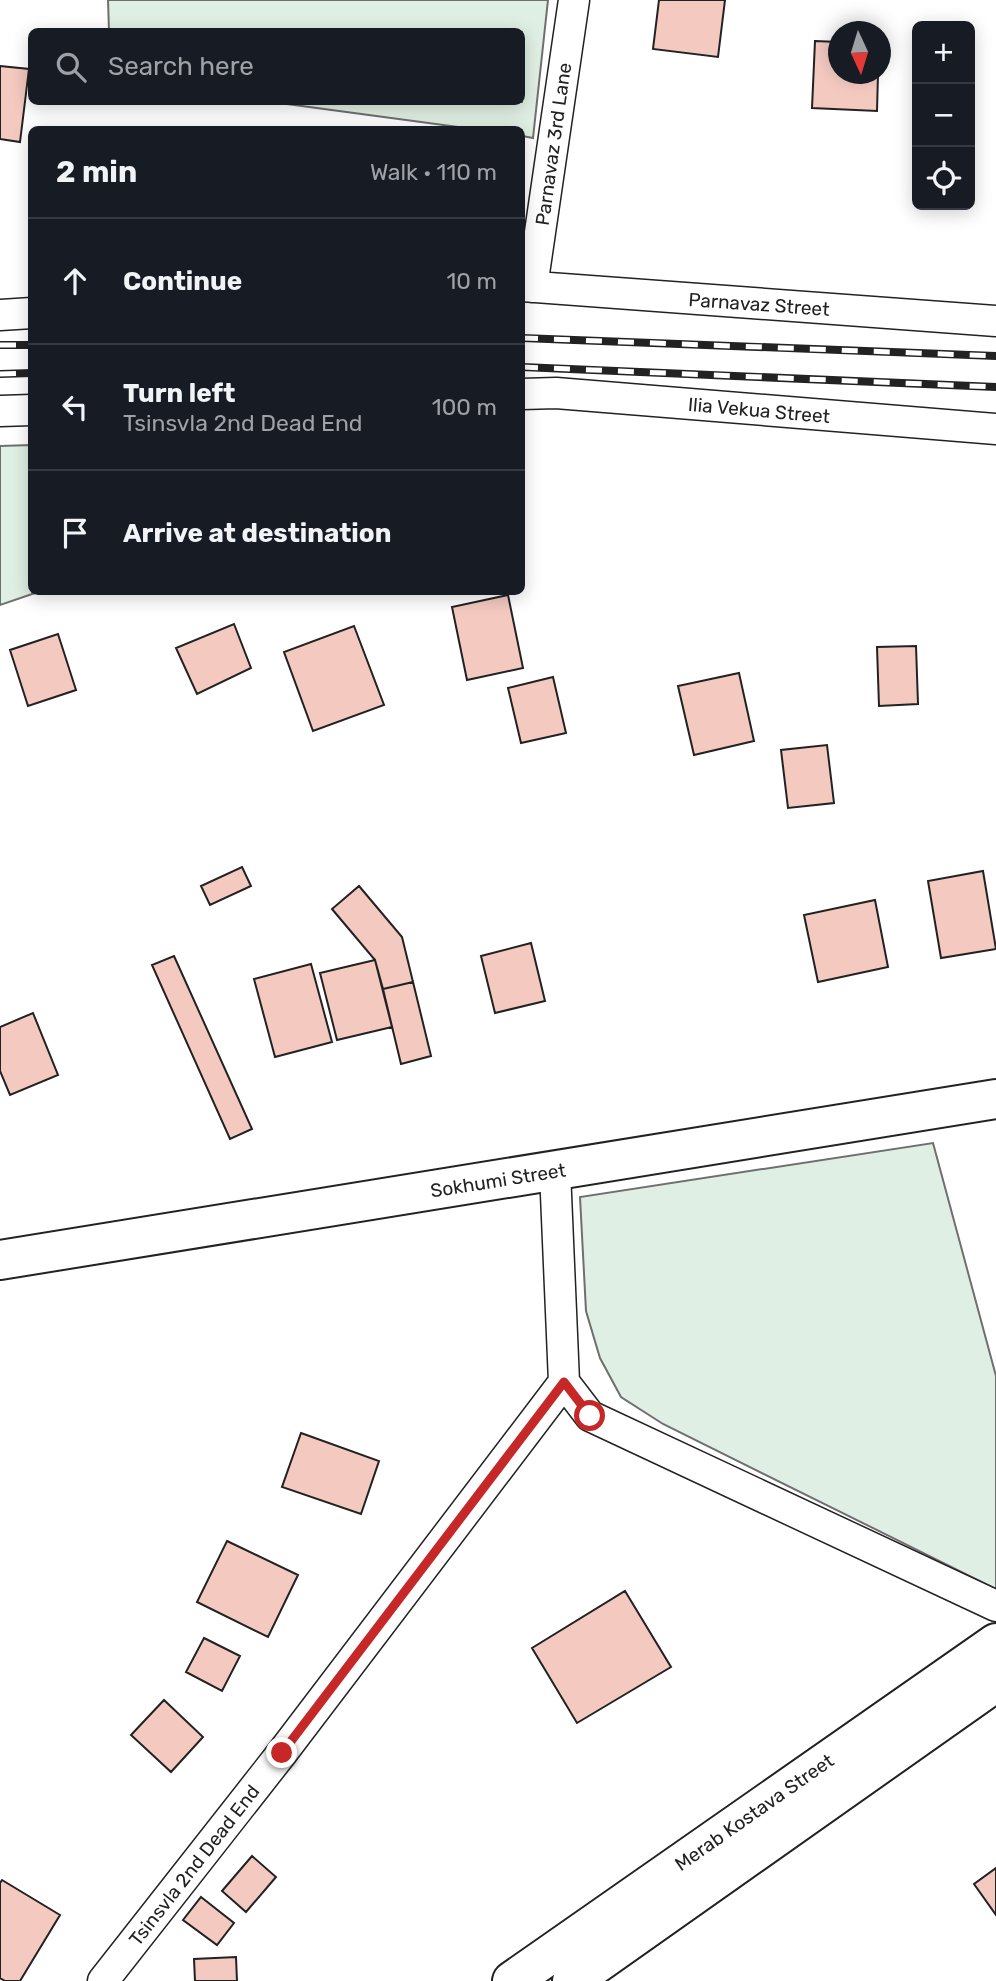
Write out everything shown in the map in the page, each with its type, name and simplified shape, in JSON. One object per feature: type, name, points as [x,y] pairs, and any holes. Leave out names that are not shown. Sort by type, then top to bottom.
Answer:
[{"type":"main road","name":"Sokhumi Street","points":[[0,1260],[996,1100]]},
{"type":"main road","name":"Merab Kostava Street","points":[[512,1981],[996,1643]]},
{"type":"main road","name":"Merab Kostava Street","points":[[572,1981],[996,1682]]},
{"type":"street","name":"Parnavaz 3rd Lane","points":[[527,287],[575,0]]},
{"type":"street","name":"Parnavaz Street","points":[[527,287],[996,321]]},
{"type":"street","points":[[0,315],[28,313]]},
{"type":"street","name":"Ilia Vekua Street","points":[[525,394],[556,393],[996,429]]},
{"type":"street","points":[[0,411],[28,410]]},
{"type":"street","points":[[555,1171],[564,1382],[590,1416],[996,1606]]},
{"type":"street","name":"Tsinsvla 2nd Dead End","points":[[103,1981],[282,1753],[564,1382]]},
{"type":"green space","points":[[108,0],[548,0],[533,138],[525,137],[525,126],[451,126],[294,105],[525,105],[525,28],[109,28]]},
{"type":"green space","points":[[28,445],[29,595],[0,605],[0,446]]},
{"type":"green space","points":[[933,1143],[996,1376],[996,1589],[663,1424],[621,1397],[600,1358],[586,1311],[580,1197]]},
{"type":"building","points":[[659,0],[725,0],[718,57],[653,49]]},
{"type":"building","points":[[815,41],[828,42],[828,84],[878,84],[877,111],[812,108]]},
{"type":"building","points":[[0,66],[28,69],[20,142],[0,139]]},
{"type":"building","points":[[508,595],[523,668],[467,680],[452,607]]},
{"type":"building","points":[[234,624],[251,668],[197,694],[176,648]]},
{"type":"building","points":[[354,626],[384,705],[313,731],[284,652]]},
{"type":"building","points":[[58,634],[76,690],[28,706],[10,650]]},
{"type":"building","points":[[916,646],[918,704],[879,706],[877,647]]},
{"type":"building","points":[[739,673],[754,741],[694,755],[678,686]]},
{"type":"building","points":[[553,677],[566,733],[521,743],[508,688]]},
{"type":"building","points":[[827,745],[834,803],[788,808],[781,750]]},
{"type":"building","points":[[242,867],[251,886],[210,905],[201,886]]},
{"type":"building","points":[[983,871],[996,949],[941,958],[928,881]]},
{"type":"building","points":[[359,886],[402,937],[413,982],[383,989],[375,960],[332,909]]},
{"type":"building","points":[[875,900],[888,967],[818,982],[804,915]]},
{"type":"building","points":[[531,943],[545,1001],[495,1013],[481,956]]},
{"type":"building","points":[[174,956],[252,1129],[230,1139],[152,965]]},
{"type":"building","points":[[375,960],[392,1027],[337,1040],[320,973]]},
{"type":"building","points":[[311,964],[332,1042],[275,1057],[254,979]]},
{"type":"building","points":[[413,982],[431,1056],[401,1064],[383,989]]},
{"type":"building","points":[[33,1013],[58,1075],[10,1095],[0,1071],[0,1027]]},
{"type":"building","points":[[301,1433],[379,1461],[361,1514],[282,1487]]},
{"type":"building","points":[[227,1541],[298,1575],[268,1637],[197,1602]]},
{"type":"building","points":[[625,1591],[671,1667],[577,1723],[532,1648]]},
{"type":"building","points":[[204,1638],[240,1656],[222,1691],[186,1672]]},
{"type":"building","points":[[164,1700],[203,1737],[171,1772],[131,1735]]},
{"type":"building","points":[[252,1856],[276,1877],[246,1912],[222,1891]]},
{"type":"building","points":[[996,1868],[996,1915],[974,1884]]},
{"type":"building","points":[[2,1880],[60,1915],[20,1981],[5,1981],[0,1978]]},
{"type":"building","points":[[201,1897],[234,1923],[217,1945],[183,1920]]},
{"type":"building","points":[[236,1957],[237,1981],[195,1981],[194,1959]]},
{"type":"railway","points":[[525,338],[996,356]]},
{"type":"railway","points":[[0,345],[28,345]]},
{"type":"railway","points":[[525,367],[996,387]]},
{"type":"railway","points":[[0,374],[28,373]]},
{"type":"route","points":[[282,1753],[564,1382],[590,1416]]}]
